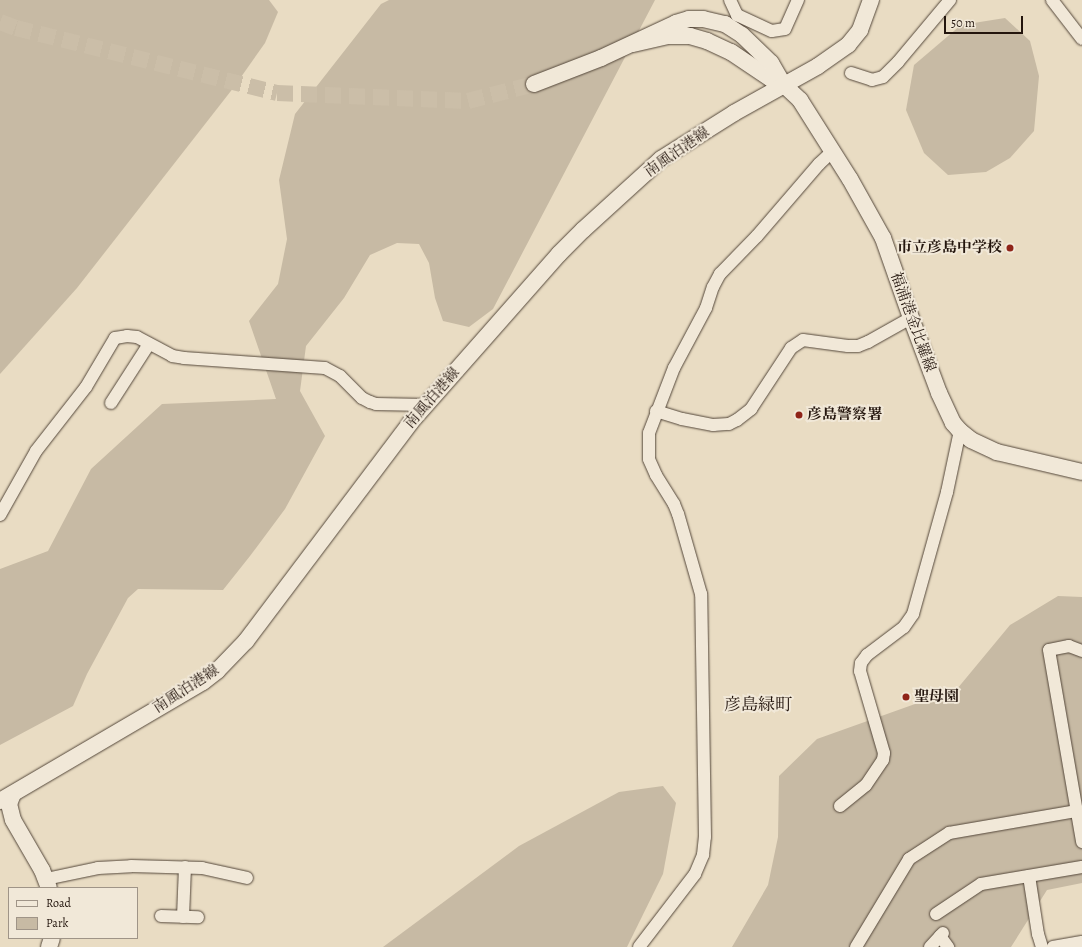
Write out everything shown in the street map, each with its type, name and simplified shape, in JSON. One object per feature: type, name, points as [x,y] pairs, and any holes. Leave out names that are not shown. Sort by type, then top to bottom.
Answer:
[{"type":"main road","name":"南風泊港線","points":[[7,797],[203,682],[217,671],[246,641],[381,460],[426,405],[559,254],[650,168],[673,151],[734,113],[848,46],[860,30],[871,0]]},
{"type":"main road","name":"福浦港金比羅線","points":[[534,84],[633,44],[676,23],[689,19],[715,21],[733,29],[761,53],[771,64],[784,85],[800,100],[810,113],[832,152],[850,179],[883,238],[910,318],[945,409],[960,431],[982,446],[998,452],[1082,472]]},
{"type":"main road","name":"福浦港金比羅線","points":[[633,44],[669,36],[697,38],[731,52],[771,79],[784,85]]},
{"type":"main road","points":[[7,797],[13,820],[48,884]]},
{"type":"street","points":[[730,0],[737,16],[772,30],[785,30],[798,0]]},
{"type":"street","points":[[851,73],[872,80],[883,76],[898,62],[950,0]]},
{"type":"street","points":[[1052,0],[1082,39]]},
{"type":"street","points":[[640,947],[695,874],[705,847],[701,594],[678,514],[674,504],[656,475],[649,459],[649,433],[656,411],[674,368],[706,308],[713,287],[720,274],[757,236],[832,152]]},
{"type":"street","points":[[656,411],[682,419],[713,425],[729,424],[737,420],[751,409],[791,348],[803,340],[858,346],[868,342],[910,318]]},
{"type":"street","points":[[0,515],[36,451],[78,398],[115,338],[127,336],[137,337],[172,356],[184,358],[325,368],[340,376],[362,398],[370,402],[376,404],[426,405]]},
{"type":"street","points":[[111,403],[149,344]]},
{"type":"street","points":[[840,806],[866,785],[883,760],[884,753],[860,671],[861,663],[867,655],[904,627],[913,614],[947,492],[960,431]]},
{"type":"street","points":[[1082,651],[1069,646],[1048,650],[1082,842]]},
{"type":"street","points":[[856,947],[909,859],[949,833],[1077,811]]},
{"type":"street","points":[[48,884],[98,868],[117,866],[202,868],[247,878]]},
{"type":"street","points":[[183,917],[185,867]]},
{"type":"street","points":[[936,914],[981,884],[1082,867]]},
{"type":"street","points":[[1030,876],[1038,934],[1042,947]]},
{"type":"street","points":[[161,916],[198,918]]},
{"type":"street","points":[[930,947],[942,935],[948,947]]},
{"type":"street","points":[[1053,947],[1082,942]]},
{"type":"green space","points":[[0,0],[269,0],[278,12],[265,43],[234,87],[77,288],[0,374]]},
{"type":"green space","points":[[389,0],[655,0],[493,309],[469,327],[443,321],[435,298],[429,263],[419,244],[397,243],[370,255],[344,298],[306,346],[300,391],[325,436],[285,509],[250,556],[223,590],[138,589],[128,598],[87,674],[73,706],[0,745],[0,569],[48,551],[91,469],[162,404],[276,399],[249,321],[278,284],[287,239],[279,180],[295,114],[381,4]]},
{"type":"green space","points":[[1005,18],[1030,41],[1039,76],[1034,131],[1010,158],[986,172],[948,175],[924,153],[906,110],[914,65],[961,25]]},
{"type":"green space","points":[[1058,596],[1082,597],[1082,883],[1047,890],[1011,947],[732,947],[768,885],[778,837],[779,776],[817,739],[957,689],[1010,625]]},
{"type":"green space","points":[[663,786],[676,803],[663,874],[627,947],[383,947],[519,846],[619,792]]},
{"type":"tunnel","points":[[0,22],[16,28],[277,93],[468,101],[534,84]]},
{"type":"place","name":"市立彦島中学校","points":[[1010,248]]},
{"type":"place","name":"彦島警察署","points":[[799,415]]},
{"type":"place","name":"聖母園","points":[[906,697]]},
{"type":"district","name":"彦島緑町","points":[[758,705]]}]
